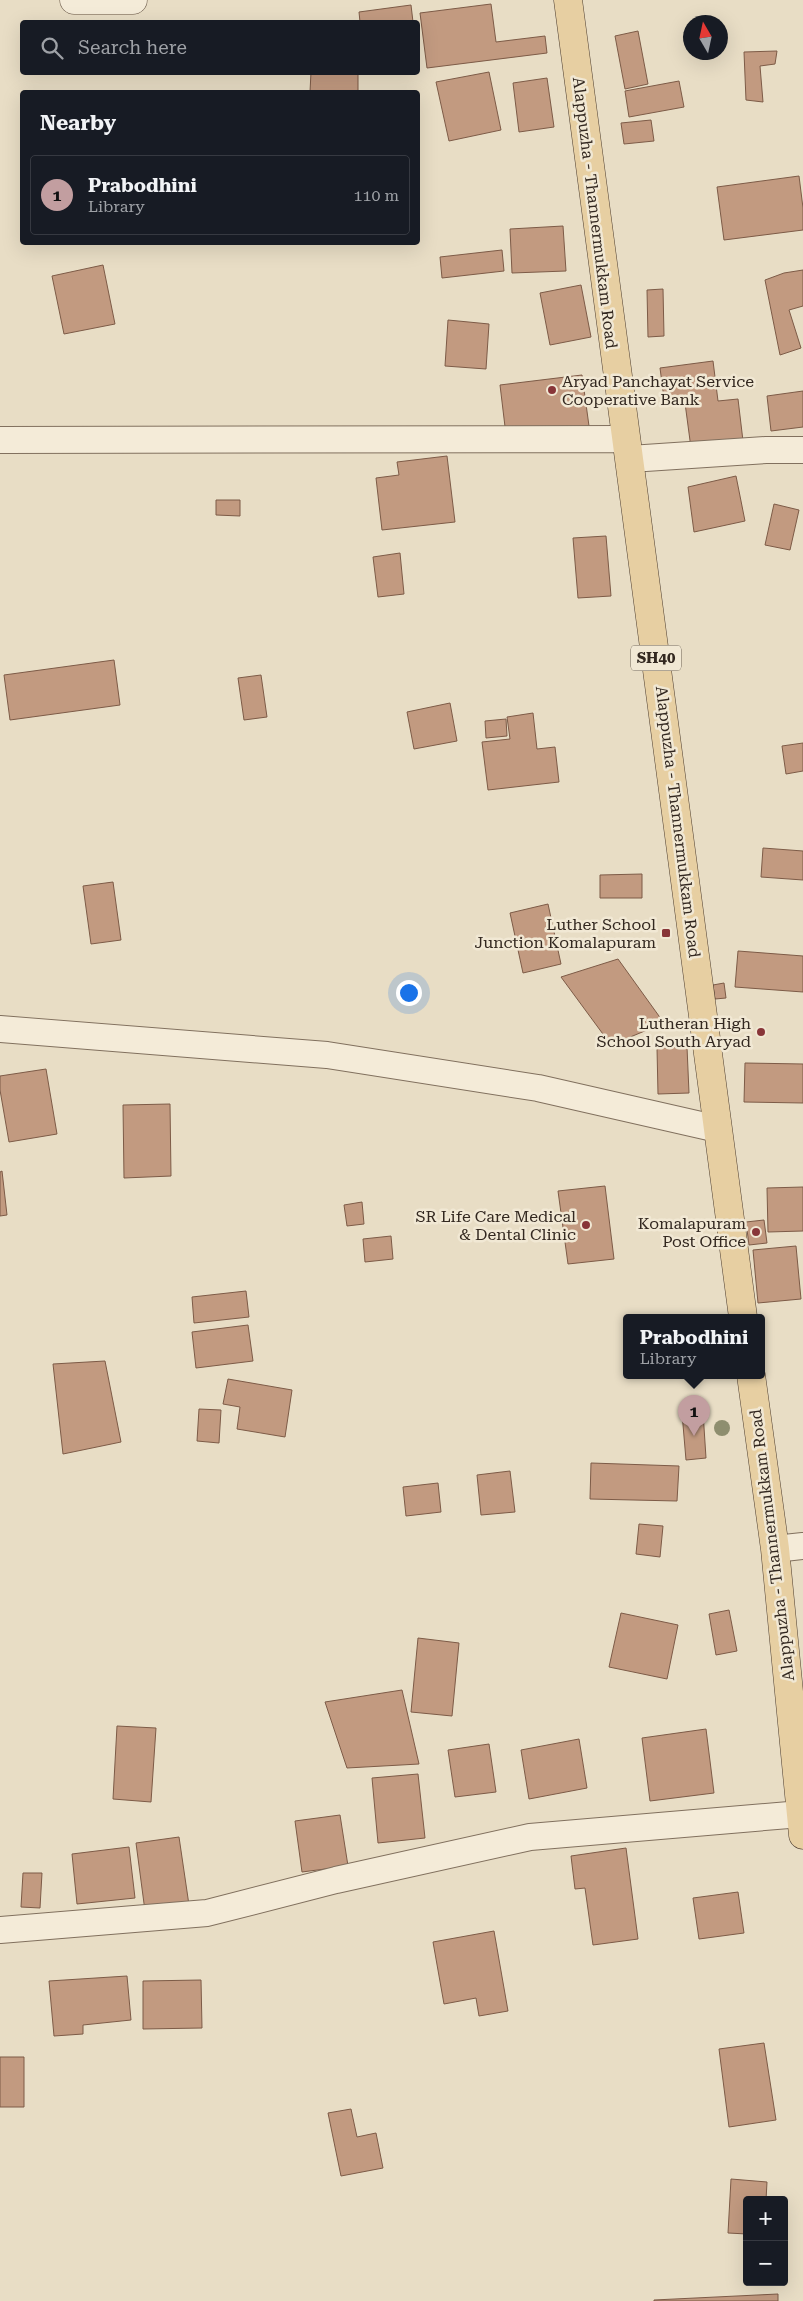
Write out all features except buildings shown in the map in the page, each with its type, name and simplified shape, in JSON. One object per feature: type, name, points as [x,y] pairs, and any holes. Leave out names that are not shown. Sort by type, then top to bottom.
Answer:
[{"type":"main road","points":[[74,0],[133,0]]},
{"type":"main road","name":"Alappuzha - Thannermukkam Road","points":[[568,0],[743,1314]]},
{"type":"main road","name":"Alappuzha - Thannermukkam Road","points":[[752,1379],[775,1548],[802,1824]]},
{"type":"street","points":[[0,440],[803,450]]},
{"type":"street","points":[[0,1029],[327,1055],[538,1088],[718,1129]]},
{"type":"street","points":[[775,1548],[803,1546]]},
{"type":"street","points":[[0,1930],[207,1913],[336,1880],[530,1837],[802,1824]]},
{"type":"place","name":"Aryad Panchayat Service Cooperative Bank","points":[[552,390]]},
{"type":"place","name":"Luther School Junction Komalapuram","points":[[666,933]]},
{"type":"place","name":"Lutheran High School South Aryad","points":[[761,1032]]},
{"type":"place","name":"SR Life Care Medical & Dental Clinic","points":[[586,1225]]},
{"type":"place","name":"Komalapuram Post Office","points":[[756,1232]]},
{"type":"place","name":"Prabodhini","points":[[694,1436]]}]
